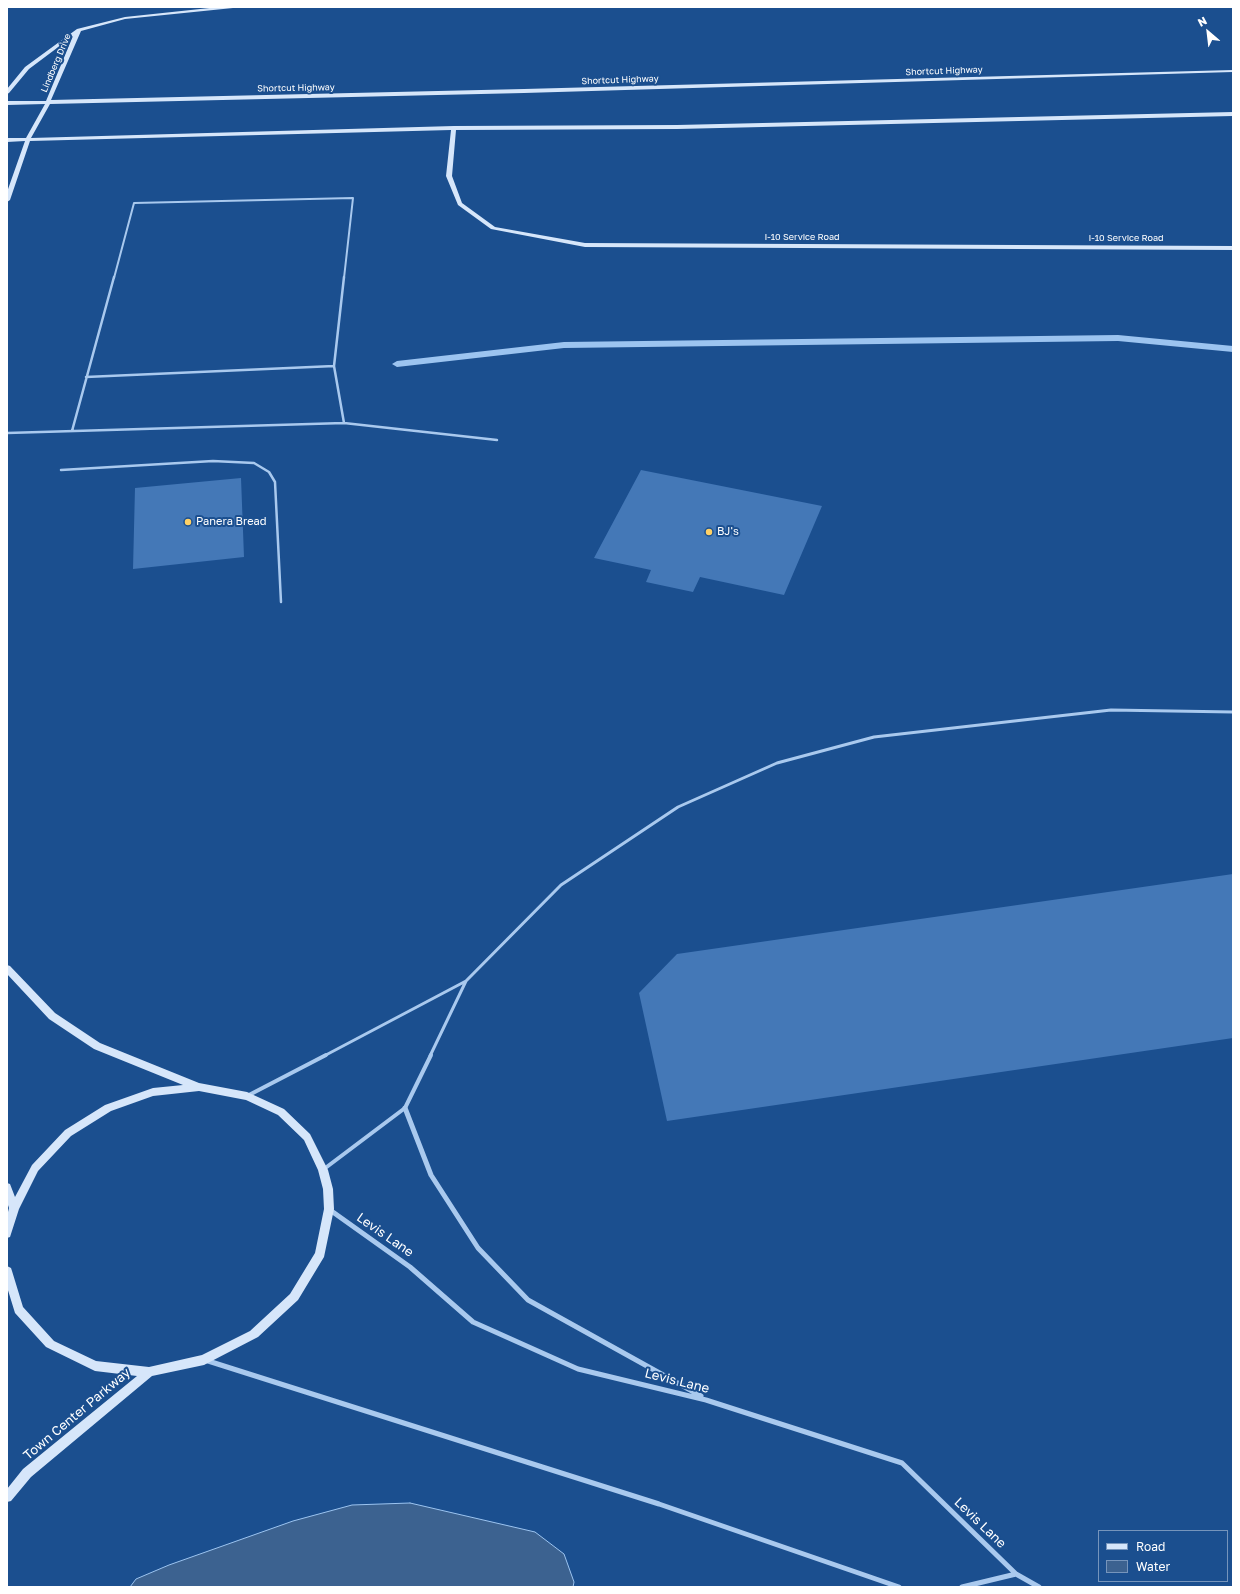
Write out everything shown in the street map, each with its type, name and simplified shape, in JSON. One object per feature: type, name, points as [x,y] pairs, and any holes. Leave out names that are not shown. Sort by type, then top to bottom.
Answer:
[{"type":"main road","name":"Lindberg Drive","points":[[7,92],[27,68],[79,30],[125,18],[232,7]]},
{"type":"main road","name":"Lindberg Drive","points":[[48,102],[79,30]]},
{"type":"main road","name":"Shortcut Highway","points":[[7,102],[517,91],[1233,71]]},
{"type":"main road","points":[[7,200],[28,139],[48,102]]},
{"type":"main road","points":[[7,140],[454,128],[677,127],[1233,114]]},
{"type":"main road","name":"I-10 Service Road","points":[[454,128],[449,176],[460,204],[493,228],[585,245],[1233,248]]},
{"type":"main road","points":[[7,968],[52,1016],[97,1046],[199,1087],[247,1096],[281,1112],[307,1137],[324,1170],[328,1189],[329,1209],[320,1254],[294,1297],[254,1334],[204,1360],[149,1372],[96,1366],[50,1344],[19,1310],[7,1271]]},
{"type":"main road","points":[[7,1234],[14,1208],[35,1168],[68,1133],[108,1108],[153,1092],[199,1087]]},
{"type":"main road","points":[[7,1187],[14,1208]]},
{"type":"main road","name":"Town Center Parkway","points":[[7,1497],[27,1473],[149,1372]]},
{"type":"street","points":[[405,1108],[431,1175],[478,1248],[528,1300],[706,1400]]},
{"type":"street","name":"Levis Lane","points":[[329,1209],[410,1267],[473,1322],[578,1369],[706,1400],[902,1463],[1016,1574],[1039,1587]]},
{"type":"street","points":[[204,1360],[659,1504],[900,1587]]},
{"type":"street","points":[[962,1587],[1016,1574]]},
{"type":"lane","points":[[72,431],[134,203],[353,198],[334,366],[344,423]]},
{"type":"lane","points":[[86,377],[334,366]]},
{"type":"lane","points":[[7,433],[344,423],[497,440]]},
{"type":"lane","points":[[61,470],[213,461],[254,463],[269,472],[275,482],[281,602]]},
{"type":"lane","points":[[247,1096],[466,981],[561,885],[678,808],[777,763],[874,737],[1111,710],[1233,712]]},
{"type":"lane","points":[[324,1170],[405,1108],[466,981]]},
{"type":"water","points":[[410,1503],[535,1532],[564,1554],[574,1582],[573,1587],[130,1587],[136,1579],[169,1565],[293,1521],[352,1505]]},
{"type":"building","name":"BJ's","points":[[641,470],[822,506],[784,595],[700,577],[693,592],[646,582],[651,570],[594,558]]},
{"type":"building","name":"Panera Bread","points":[[241,478],[244,557],[133,569],[135,488]]},
{"type":"building","points":[[1233,874],[1233,1038],[667,1121],[639,993],[677,954]]},
{"type":"waterway","points":[[397,364],[564,345],[1118,338],[1233,349]]},
{"type":"place","name":"Panera Bread","points":[[188,522]]},
{"type":"place","name":"BJ's","points":[[709,532]]}]
